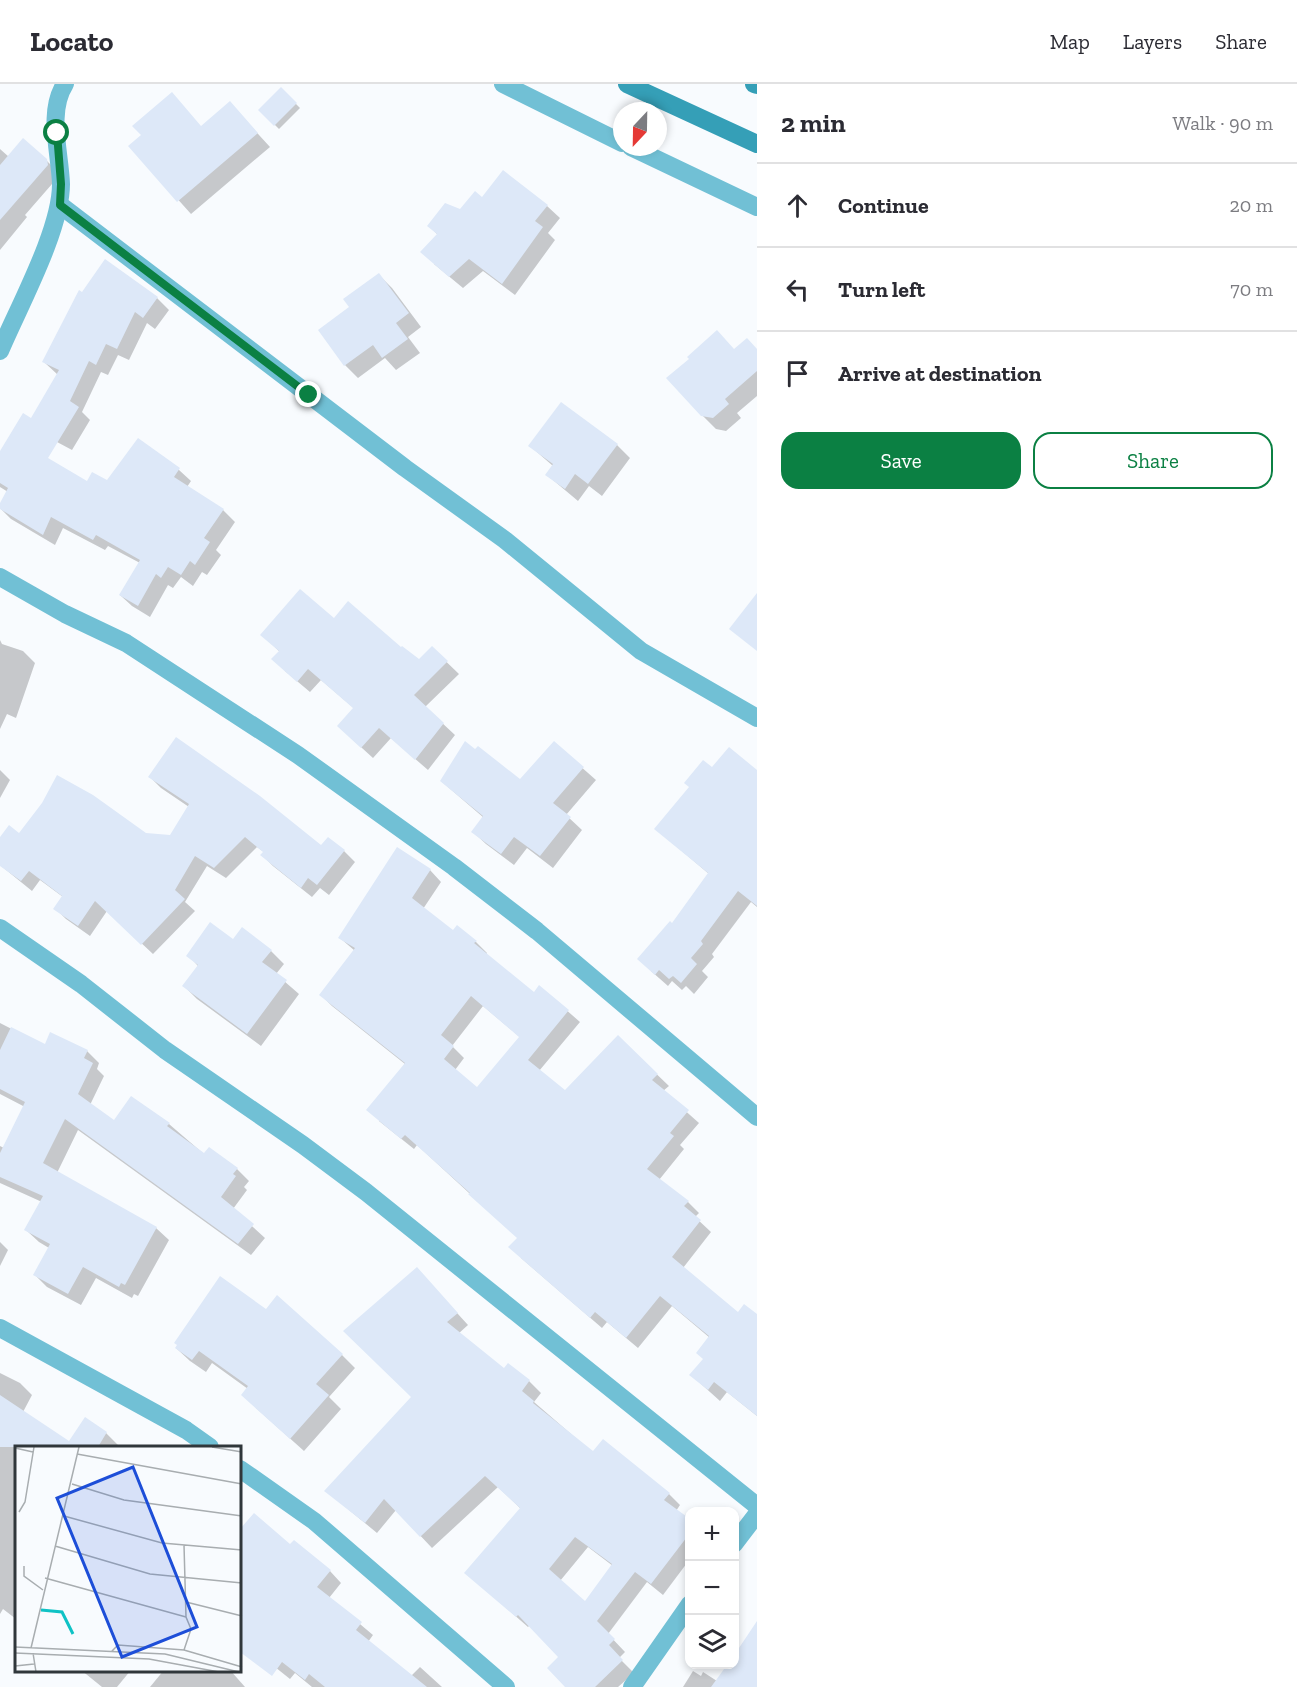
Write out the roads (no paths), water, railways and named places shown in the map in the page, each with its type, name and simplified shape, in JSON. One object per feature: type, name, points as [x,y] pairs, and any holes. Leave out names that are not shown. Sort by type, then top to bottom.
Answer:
[{"type":"main road","points":[[627,84],[757,144]]},
{"type":"street","points":[[0,351],[4,328],[42,257],[60,205],[61,184],[56,112],[65,84]]},
{"type":"street","points":[[503,84],[613,139]]},
{"type":"street","points":[[650,156],[757,207]]},
{"type":"street","points":[[60,205],[396,462],[505,540],[641,651],[757,718]]},
{"type":"street","points":[[0,578],[65,614],[126,643],[298,755],[454,867],[537,931],[757,1117]]},
{"type":"street","points":[[0,928],[81,984],[165,1050],[303,1144],[366,1192],[757,1506]]},
{"type":"street","points":[[0,1328],[186,1430],[209,1446]]},
{"type":"street","points":[[242,1469],[314,1521],[506,1687]]},
{"type":"street","points":[[739,1539],[757,1514]]},
{"type":"street","points":[[632,1687],[685,1611]]}]
